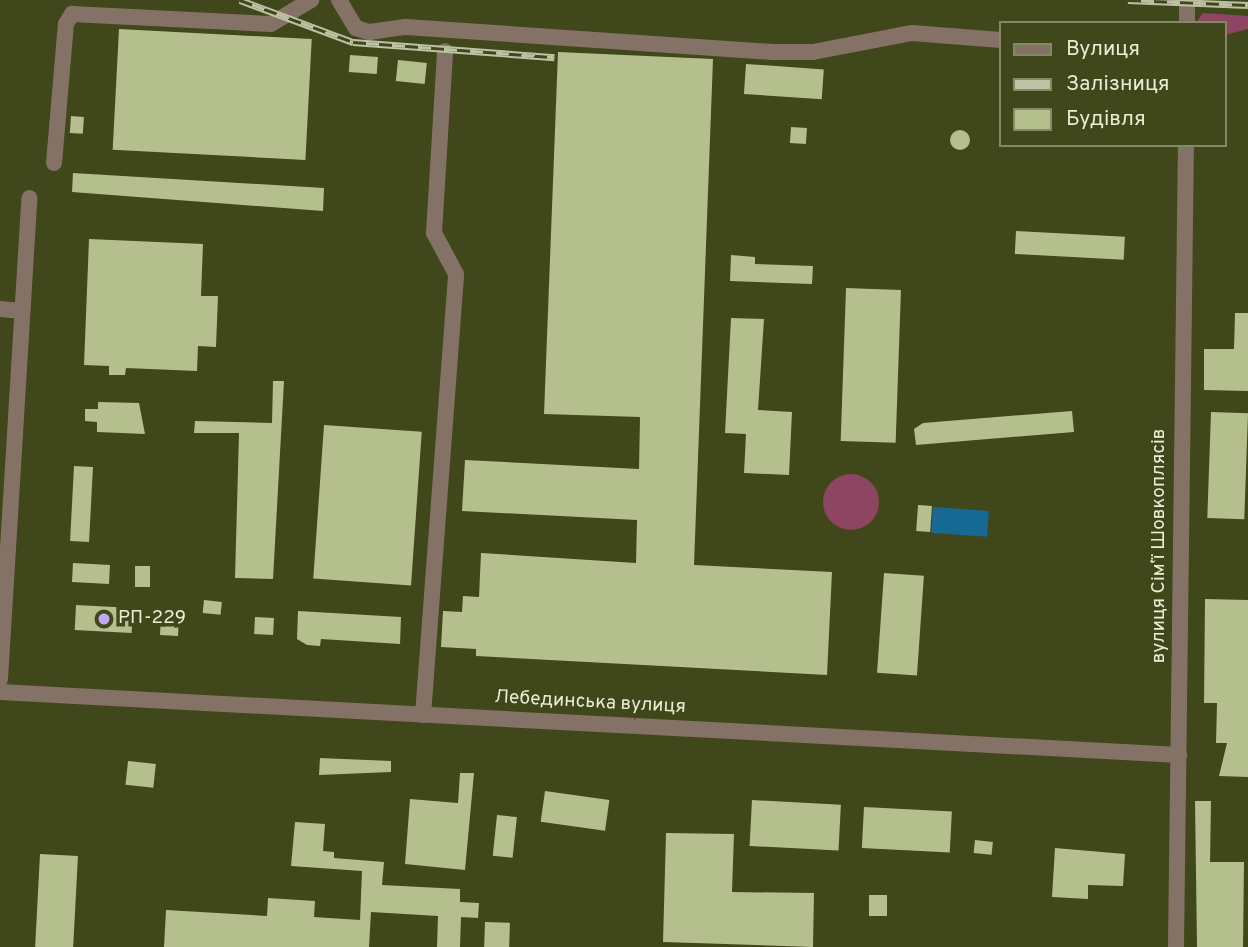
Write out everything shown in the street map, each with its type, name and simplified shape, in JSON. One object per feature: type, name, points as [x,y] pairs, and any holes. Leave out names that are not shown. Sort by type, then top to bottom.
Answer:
[{"type":"street","points":[[54,163],[66,24],[72,14],[271,24],[311,0]]},
{"type":"street","points":[[340,0],[356,28],[369,32],[406,27],[773,52],[813,52],[912,33],[1000,40]]},
{"type":"street","points":[[1187,0],[1187,21]]},
{"type":"street","points":[[423,715],[456,274],[434,233],[444,51]]},
{"type":"street","name":"вулиця Сімʼї Шовкоплясів","points":[[1176,947],[1186,147]]},
{"type":"street","points":[[0,679],[29,198]]},
{"type":"street","points":[[0,309],[22,311]]},
{"type":"street","name":"Лебединська вулиця","points":[[0,692],[1179,755]]},
{"type":"shaded area","points":[[1203,13],[1248,16],[1248,29],[1227,34],[1227,21],[1197,21]]},
{"type":"shaded area","points":[[846,474],[856,474],[871,482],[877,491],[877,513],[871,522],[856,530],[846,530],[828,518],[823,507],[823,497],[835,479]]},
{"type":"water","points":[[933,507],[989,511],[987,537],[931,533]]},
{"type":"building","points":[[119,29],[312,39],[305,160],[113,150]]},
{"type":"building","points":[[558,52],[713,59],[694,565],[832,572],[827,675],[476,656],[476,649],[441,647],[443,611],[462,612],[463,596],[479,597],[481,553],[636,563],[637,520],[462,511],[465,460],[639,469],[640,417],[544,414]]},
{"type":"building","points":[[350,55],[378,57],[377,74],[349,72]]},
{"type":"building","points":[[398,60],[427,63],[425,84],[396,81]]},
{"type":"building","points":[[746,64],[824,69],[822,99],[744,94]]},
{"type":"building","points":[[71,116],[84,117],[83,134],[70,133]]},
{"type":"building","points":[[791,127],[807,128],[806,144],[790,143]]},
{"type":"building","points":[[956,130],[964,130],[970,140],[964,150],[956,150],[950,144],[950,136]]},
{"type":"building","points":[[73,173],[324,188],[323,211],[72,192]]},
{"type":"building","points":[[1016,231],[1125,237],[1124,260],[1015,254]]},
{"type":"building","points":[[89,239],[203,244],[201,296],[218,296],[216,347],[198,346],[197,371],[126,368],[125,375],[109,375],[109,366],[84,365]]},
{"type":"building","points":[[731,255],[755,257],[755,264],[813,266],[812,284],[730,281]]},
{"type":"building","points":[[846,288],[901,290],[896,443],[841,441]]},
{"type":"building","points":[[1235,313],[1248,313],[1248,391],[1204,390],[1204,349],[1234,349]]},
{"type":"building","points":[[731,318],[764,319],[758,410],[792,412],[789,475],[744,473],[746,434],[725,433]]},
{"type":"building","points":[[273,381],[284,381],[273,579],[235,578],[239,433],[194,433],[195,421],[272,423]]},
{"type":"building","points":[[98,402],[139,403],[145,434],[97,432],[97,422],[85,421],[85,409],[98,409]]},
{"type":"building","points":[[1072,411],[1074,432],[916,445],[914,429],[923,423]]},
{"type":"building","points":[[1211,412],[1248,413],[1244,519],[1207,518]]},
{"type":"building","points":[[324,425],[422,432],[411,585],[313,579]]},
{"type":"building","points":[[74,466],[93,467],[89,542],[70,541]]},
{"type":"building","points":[[918,505],[932,506],[930,532],[916,531]]},
{"type":"building","points":[[73,563],[110,565],[109,584],[72,582]]},
{"type":"building","points":[[135,566],[150,566],[150,587],[135,587]]},
{"type":"building","points":[[884,573],[924,576],[917,676],[877,673]]},
{"type":"building","points":[[1205,599],[1248,600],[1248,777],[1219,776],[1227,743],[1216,743],[1217,703],[1204,703]]},
{"type":"building","points":[[204,600],[222,602],[221,615],[203,613]]},
{"type":"building","name":"РП-229","points":[[76,605],[133,608],[132,633],[75,630]]},
{"type":"building","points":[[298,611],[401,617],[400,644],[321,639],[320,646],[307,645],[297,639]]},
{"type":"building","points":[[161,616],[179,617],[178,636],[160,635]]},
{"type":"building","points":[[255,617],[274,618],[273,635],[254,634]]},
{"type":"building","points":[[320,758],[391,761],[391,772],[319,775]]},
{"type":"building","points":[[128,761],[156,764],[153,788],[125,785]]},
{"type":"building","points":[[460,773],[474,773],[465,870],[405,864],[410,799],[458,803]]},
{"type":"building","points":[[545,791],[609,800],[605,831],[541,822]]},
{"type":"building","points":[[752,800],[841,805],[838,851],[750,846]]},
{"type":"building","points":[[1195,801],[1211,801],[1210,862],[1244,862],[1243,947],[1197,947]]},
{"type":"building","points":[[864,807],[952,812],[950,853],[862,848]]},
{"type":"building","points":[[497,815],[517,817],[513,858],[493,856]]},
{"type":"building","points":[[295,822],[325,824],[323,851],[334,852],[334,858],[384,862],[382,885],[460,889],[460,902],[479,903],[478,918],[461,917],[460,947],[437,947],[438,916],[371,912],[369,947],[164,947],[166,910],[267,916],[268,898],[315,901],[314,917],[360,920],[362,871],[291,866]]},
{"type":"building","points":[[666,833],[734,834],[732,892],[814,893],[813,947],[663,942]]},
{"type":"building","points":[[975,840],[993,842],[992,855],[974,853]]},
{"type":"building","points":[[1055,848],[1125,854],[1123,886],[1088,885],[1088,899],[1052,897]]},
{"type":"building","points":[[40,854],[78,856],[73,947],[35,947]]},
{"type":"building","points":[[869,895],[887,895],[887,916],[869,916]]},
{"type":"building","points":[[485,922],[510,923],[509,947],[484,947]]},
{"type":"railway","points":[[240,0],[353,42],[554,57]]},
{"type":"railway","points":[[1128,0],[1248,5]]},
{"type":"place","name":"РП-229","points":[[104,619]]}]
